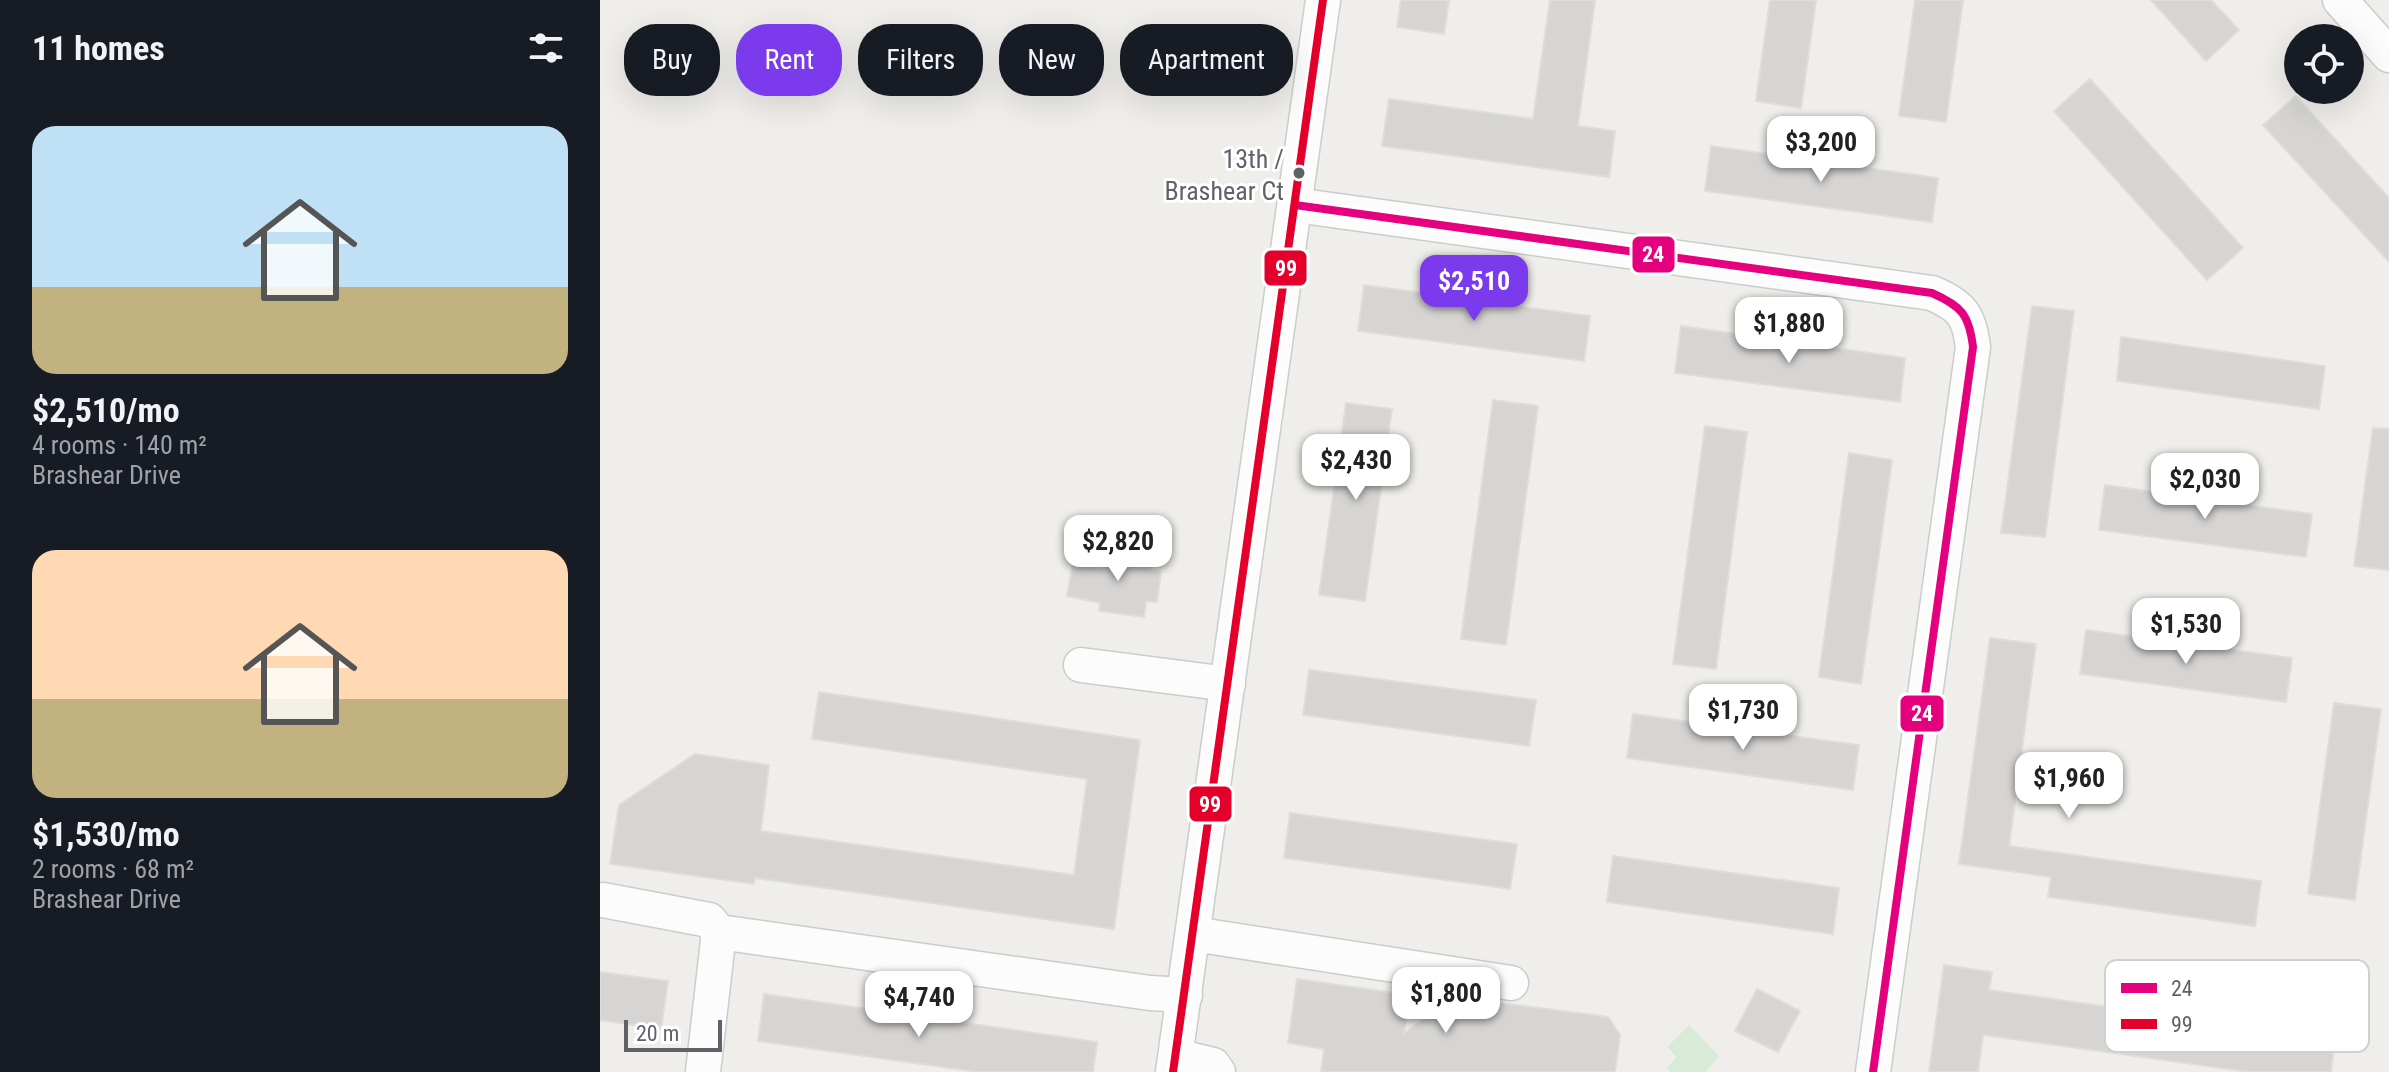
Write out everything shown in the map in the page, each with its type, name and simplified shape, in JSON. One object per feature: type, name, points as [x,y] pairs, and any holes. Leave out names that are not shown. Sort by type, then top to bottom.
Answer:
[{"type":"street","points":[[1218,1072],[1213,1065],[1175,1064],[1323,0]]},
{"type":"street","points":[[2340,0],[2389,55]]},
{"type":"street","points":[[1295,205],[1932,293],[1953,302],[1964,313],[1971,326],[1973,347],[1873,1072]]},
{"type":"street","points":[[1081,665],[1228,684]]},
{"type":"street","points":[[603,900],[709,920],[719,932],[1150,993],[1185,995]]},
{"type":"street","points":[[703,1072],[719,932]]},
{"type":"street","points":[[1193,934],[1511,983]]},
{"type":"green space","points":[[1689,1025],[1719,1056],[1705,1072],[1671,1072],[1667,1068],[1677,1057],[1667,1047]]},
{"type":"building","points":[[1401,0],[1449,0],[1444,34],[1397,27]]},
{"type":"building","points":[[1550,0],[1595,0],[1578,126],[1615,131],[1609,177],[1382,146],[1389,99],[1533,119]]},
{"type":"building","points":[[1770,0],[1816,0],[1801,108],[1756,101]]},
{"type":"building","points":[[1915,0],[1963,0],[1946,122],[1899,116]]},
{"type":"building","points":[[2151,0],[2211,0],[2239,30],[2206,61]]},
{"type":"building","points":[[2090,79],[2243,248],[2207,280],[2054,111]]},
{"type":"building","points":[[2287,104],[2303,104],[2389,198],[2389,262],[2263,125]]},
{"type":"building","points":[[1711,146],[1938,178],[1932,222],[1705,191]]},
{"type":"building","points":[[1364,285],[1590,316],[1584,361],[1358,331]]},
{"type":"building","points":[[2032,306],[2074,311],[2045,537],[2001,533]]},
{"type":"building","points":[[1681,326],[1905,358],[1900,402],[1675,373]]},
{"type":"building","points":[[2121,337],[2325,366],[2319,409],[2117,381]]},
{"type":"building","points":[[1493,400],[1538,406],[1506,645],[1461,639]]},
{"type":"building","points":[[1346,403],[1392,409],[1365,601],[1319,595]]},
{"type":"building","points":[[1705,426],[1747,432],[1716,669],[1673,664]]},
{"type":"building","points":[[2373,428],[2389,429],[2389,570],[2354,566]]},
{"type":"building","points":[[1849,453],[1892,460],[1861,684],[1819,677]]},
{"type":"building","points":[[2105,485],[2312,514],[2306,557],[2099,530]]},
{"type":"building","points":[[1107,548],[1152,554],[1151,570],[1161,572],[1157,602],[1146,601],[1144,617],[1099,611],[1100,603],[1067,596],[1073,563],[1105,568]]},
{"type":"building","points":[[2086,630],[2292,658],[2286,702],[2080,674]]},
{"type":"building","points":[[1990,638],[2036,644],[2009,846],[2261,881],[2255,926],[2048,897],[2051,877],[1959,864]]},
{"type":"building","points":[[1309,670],[1536,700],[1529,746],[1303,715]]},
{"type":"building","points":[[819,692],[1140,740],[1114,929],[755,878],[754,884],[610,864],[619,805],[695,754],[769,765],[761,831],[1074,875],[1087,779],[812,739]]},
{"type":"building","points":[[2334,703],[2381,709],[2355,900],[2308,894]]},
{"type":"building","points":[[1633,714],[1859,745],[1853,790],[1627,758]]},
{"type":"building","points":[[1290,813],[1517,844],[1510,889],[1284,858]]},
{"type":"building","points":[[1613,856],[1839,888],[1833,934],[1607,902]]},
{"type":"building","points":[[1944,965],[1992,972],[1989,990],[2105,1007],[2105,1052],[1983,1035],[1978,1072],[1929,1072]]},
{"type":"building","points":[[600,972],[668,981],[661,1029],[600,1020]]},
{"type":"building","points":[[1297,979],[1409,995],[1404,1033],[1454,997],[1608,1017],[1620,1035],[1615,1072],[1321,1072],[1324,1049],[1288,1043]]},
{"type":"building","points":[[1757,989],[1800,1011],[1778,1052],[1735,1031]]},
{"type":"building","points":[[764,994],[1097,1042],[1093,1072],[978,1072],[758,1041]]},
{"type":"building","points":[[2106,1052],[2333,1052],[2331,1072],[2250,1072]]},
{"type":"transit line","name":"99","points":[[1173,1072],[1323,0]]},
{"type":"transit line","name":"24","points":[[1295,205],[1932,293],[1962,312],[1969,326],[1973,347],[1873,1072]]},
{"type":"place","name":"13th / Brashear Ct","points":[[1299,173]]}]
